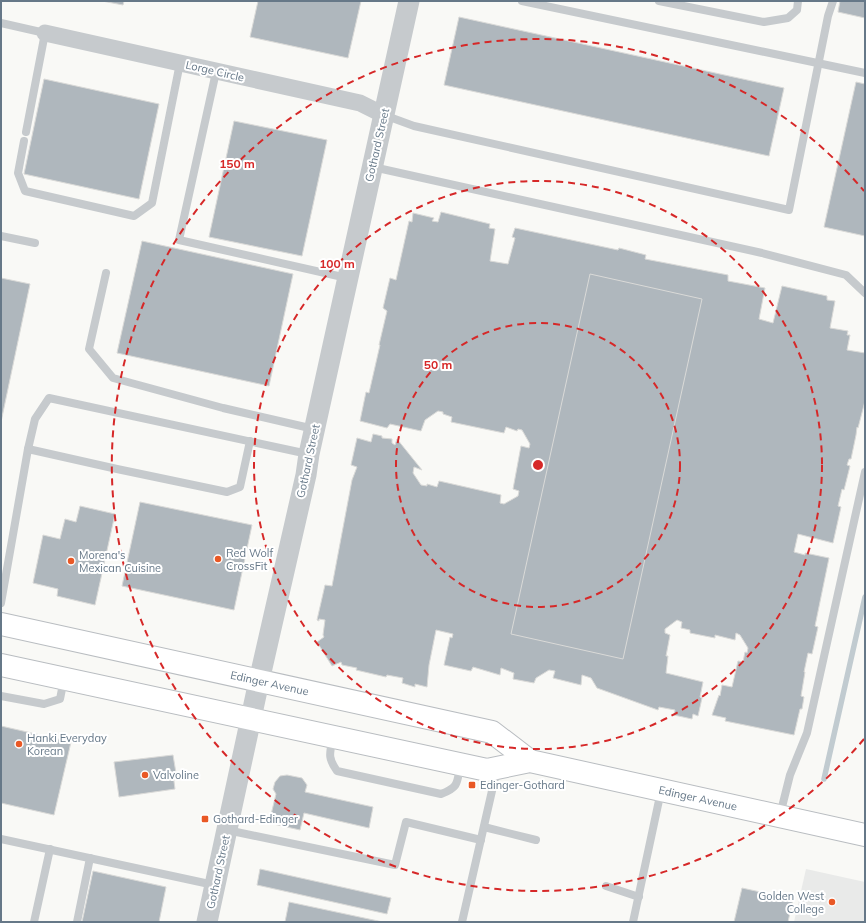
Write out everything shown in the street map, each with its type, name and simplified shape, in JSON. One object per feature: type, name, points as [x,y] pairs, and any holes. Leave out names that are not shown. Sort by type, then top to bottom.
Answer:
[{"type":"main road","name":"Edinger Avenue","points":[[1,624],[492,732],[530,761]]},
{"type":"main road","name":"Edinger Avenue","points":[[1,665],[487,770],[530,761],[865,835]]},
{"type":"street","name":"Gothard Street","points":[[207,922],[259,681],[306,475],[314,429],[347,278],[409,1]]},
{"type":"street","name":"Lorge Circle","points":[[45,33],[360,104],[384,115]]},
{"type":"lane","points":[[522,1],[865,73]]},
{"type":"lane","points":[[659,1],[764,22],[788,18],[797,10],[798,1]]},
{"type":"lane","points":[[384,115],[414,126],[789,210],[833,1]]},
{"type":"lane","points":[[1,23],[45,33],[26,132]]},
{"type":"lane","points":[[24,141],[18,173],[25,191],[134,216],[152,204],[180,63]]},
{"type":"lane","points":[[216,72],[179,240],[347,278]]},
{"type":"lane","points":[[372,167],[762,253],[846,275],[865,293]]},
{"type":"lane","points":[[1,236],[35,243]]},
{"type":"lane","points":[[106,273],[89,349],[113,378],[223,408],[314,429]]},
{"type":"lane","points":[[1,603],[28,449],[36,419],[48,398],[148,421],[309,454]]},
{"type":"lane","points":[[28,449],[227,492],[240,487],[250,441]]},
{"type":"lane","points":[[780,816],[790,775],[807,734],[865,472]]},
{"type":"lane","points":[[1,696],[44,704],[60,699],[65,678]]},
{"type":"lane","points":[[333,736],[329,756],[330,762],[337,771],[441,794],[450,790],[456,785],[460,764]]},
{"type":"lane","points":[[462,922],[498,768]]},
{"type":"lane","points":[[633,922],[661,790]]},
{"type":"lane","points":[[227,830],[395,865],[406,822],[481,840]]},
{"type":"lane","points":[[484,827],[536,840]]},
{"type":"lane","points":[[1,839],[214,885]]},
{"type":"lane","points":[[34,922],[50,849]]},
{"type":"lane","points":[[77,922],[90,858]]},
{"type":"lane","points":[[606,886],[639,897]]},
{"type":"shaded area","name":"Golden West College","points":[[806,869],[865,882],[865,922],[794,922]]},
{"type":"building","points":[[102,1],[124,1],[123,5]]},
{"type":"building","points":[[258,1],[361,1],[348,58],[250,37]]},
{"type":"building","points":[[840,1],[865,1],[865,18],[838,12]]},
{"type":"building","points":[[459,17],[784,88],[769,156],[444,85]]},
{"type":"building","points":[[44,79],[159,104],[139,199],[24,174]]},
{"type":"building","points":[[856,82],[865,84],[865,236],[824,227]]},
{"type":"building","points":[[234,121],[327,140],[302,256],[209,237]]},
{"type":"building","points":[[441,212],[490,224],[489,228],[495,229],[490,261],[508,264],[515,238],[512,237],[515,228],[618,250],[619,248],[646,255],[645,259],[728,275],[728,281],[765,288],[759,319],[773,323],[782,286],[827,296],[827,300],[835,301],[830,328],[848,331],[847,335],[850,335],[847,350],[865,353],[865,401],[858,428],[857,427],[851,459],[849,459],[847,465],[850,466],[838,506],[841,507],[833,543],[798,534],[794,552],[829,558],[815,626],[818,627],[812,654],[808,653],[804,672],[801,696],[804,697],[802,709],[800,709],[794,735],[725,721],[726,718],[712,715],[719,695],[720,696],[722,685],[732,687],[738,661],[743,662],[745,652],[747,653],[748,648],[740,635],[736,633],[735,640],[715,635],[715,638],[690,633],[690,630],[681,628],[682,622],[677,620],[665,629],[665,633],[670,635],[666,656],[668,656],[666,673],[703,682],[700,697],[702,698],[698,716],[693,714],[692,719],[674,715],[675,710],[659,707],[658,710],[597,688],[591,678],[582,675],[581,685],[553,678],[555,671],[549,670],[536,678],[534,683],[513,679],[514,673],[501,668],[500,675],[473,667],[471,671],[444,665],[450,637],[452,638],[453,634],[436,630],[429,665],[427,687],[415,684],[415,687],[402,683],[403,678],[387,675],[386,677],[356,670],[357,668],[342,665],[341,662],[332,666],[317,642],[324,637],[325,620],[317,620],[325,585],[332,586],[352,480],[357,467],[351,465],[357,438],[371,442],[373,434],[382,436],[382,438],[392,439],[392,443],[395,445],[397,439],[422,470],[414,467],[413,473],[421,485],[427,486],[427,484],[437,487],[439,481],[501,495],[500,503],[504,504],[518,496],[519,491],[513,489],[521,446],[529,448],[530,444],[522,430],[518,429],[517,431],[506,427],[504,433],[451,422],[452,417],[438,411],[425,420],[421,431],[390,424],[387,428],[360,421],[366,392],[369,393],[380,345],[387,311],[383,308],[390,278],[396,280],[409,221],[412,222],[413,213],[434,218],[432,221],[438,222]]},
{"type":"building","points":[[142,241],[293,274],[269,386],[117,353]]},
{"type":"building","points":[[590,274],[702,299],[623,659],[511,634]]},
{"type":"building","points":[[1,278],[30,284],[1,422]]},
{"type":"building","points":[[140,502],[252,525],[234,610],[122,586]]},
{"type":"building","name":"Morena's Mexican Cuisine","points":[[80,506],[115,514],[95,605],[57,596],[58,589],[33,583],[43,535],[60,539],[65,519],[76,522]]},
{"type":"building","points":[[1,726],[71,742],[54,815],[1,803]]},
{"type":"building","points":[[173,755],[176,773],[173,774],[175,789],[119,797],[114,762]]},
{"type":"building","points":[[287,775],[302,778],[307,785],[305,792],[373,807],[369,828],[304,813],[300,830],[269,823],[276,794],[273,789],[275,782],[280,776]]},
{"type":"building","points":[[260,869],[391,898],[387,914],[257,885]]},
{"type":"building","points":[[93,871],[166,887],[159,922],[82,922]]},
{"type":"building","points":[[742,888],[793,899],[788,922],[734,922]]},
{"type":"building","points":[[289,902],[383,922],[285,922]]},
{"type":"waterway","points":[[824,779],[865,597]]},
{"type":"place","name":"Red Wolf CrossFit","points":[[218,559]]},
{"type":"place","name":"Morena's Mexican Cuisine","points":[[71,561]]},
{"type":"place","name":"Hanki Everyday Korean","points":[[19,744]]},
{"type":"place","name":"Valvoline","points":[[145,775]]},
{"type":"place","name":"Edinger-Gothard","points":[[472,785]]},
{"type":"place","name":"Gothard-Edinger","points":[[205,819]]},
{"type":"place","name":"Golden West College","points":[[832,902]]}]
